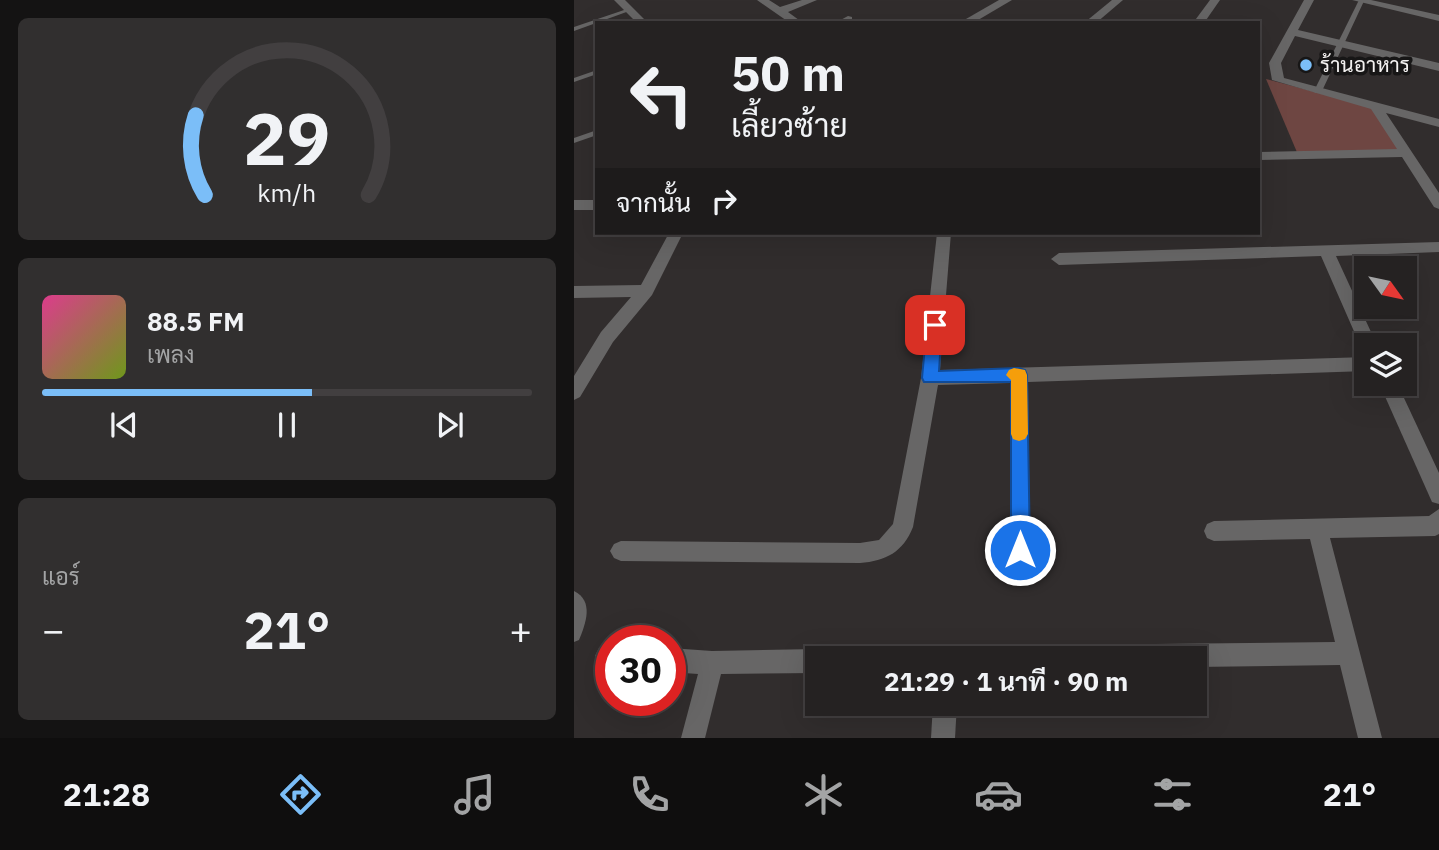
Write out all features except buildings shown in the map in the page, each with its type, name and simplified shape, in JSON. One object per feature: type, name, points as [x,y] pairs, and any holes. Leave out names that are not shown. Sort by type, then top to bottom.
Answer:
[{"type":"street","points":[[619,0],[641,21]]},
{"type":"street","points":[[762,0],[795,21]]},
{"type":"street","points":[[779,11],[812,0]]},
{"type":"street","points":[[968,21],[1007,0]]},
{"type":"street","points":[[1092,21],[1118,0]]},
{"type":"street","points":[[1199,21],[1215,0]]},
{"type":"street","points":[[1309,0],[1275,63],[1278,79],[1439,123]]},
{"type":"street","points":[[1359,0],[1439,18]]},
{"type":"street","points":[[1291,32],[1439,66]]},
{"type":"street","points":[[1376,107],[1439,204]]},
{"type":"street","points":[[1260,156],[1406,153]]},
{"type":"street","points":[[574,205],[595,205]]},
{"type":"street","points":[[574,392],[607,337],[646,291],[675,235]]},
{"type":"street","points":[[621,551],[860,553],[883,551],[894,541],[903,527],[930,378],[944,235]]},
{"type":"street","points":[[1059,259],[1439,247]]},
{"type":"street","points":[[1326,250],[1364,333]]},
{"type":"street","points":[[574,292],[646,291]]},
{"type":"street","points":[[930,378],[1354,364]]},
{"type":"street","points":[[1019,375],[1020,550]]},
{"type":"street","points":[[1395,396],[1435,474],[1439,495]]},
{"type":"street","points":[[1214,531],[1434,526],[1439,519]]},
{"type":"street","points":[[1318,530],[1370,738]]},
{"type":"street","points":[[1207,655],[1349,653]]},
{"type":"street","points":[[686,661],[805,661]]},
{"type":"street","points":[[693,738],[712,663]]},
{"type":"street","points":[[943,738],[944,716]]},
{"type":"lane","points":[[1318,92],[1359,0]]},
{"type":"lane","points":[[597,21],[629,10]]},
{"type":"lane","points":[[574,29],[595,22]]},
{"type":"lane","points":[[574,80],[595,73]]},
{"type":"lane","points":[[574,141],[595,133]]},
{"type":"lane","points":[[574,598],[579,602],[579,623],[574,635]]},
{"type":"shaded area","points":[[1266,79],[1372,107],[1401,153],[1299,157]]},
{"type":"slow traffic","points":[[1014,375],[1019,375],[1019,434]]},
{"type":"place","name":"ร้านอาหาร","points":[[1306,65]]},
{"type":"route","points":[[935,325],[930,378],[1019,375],[1020,550]]}]
